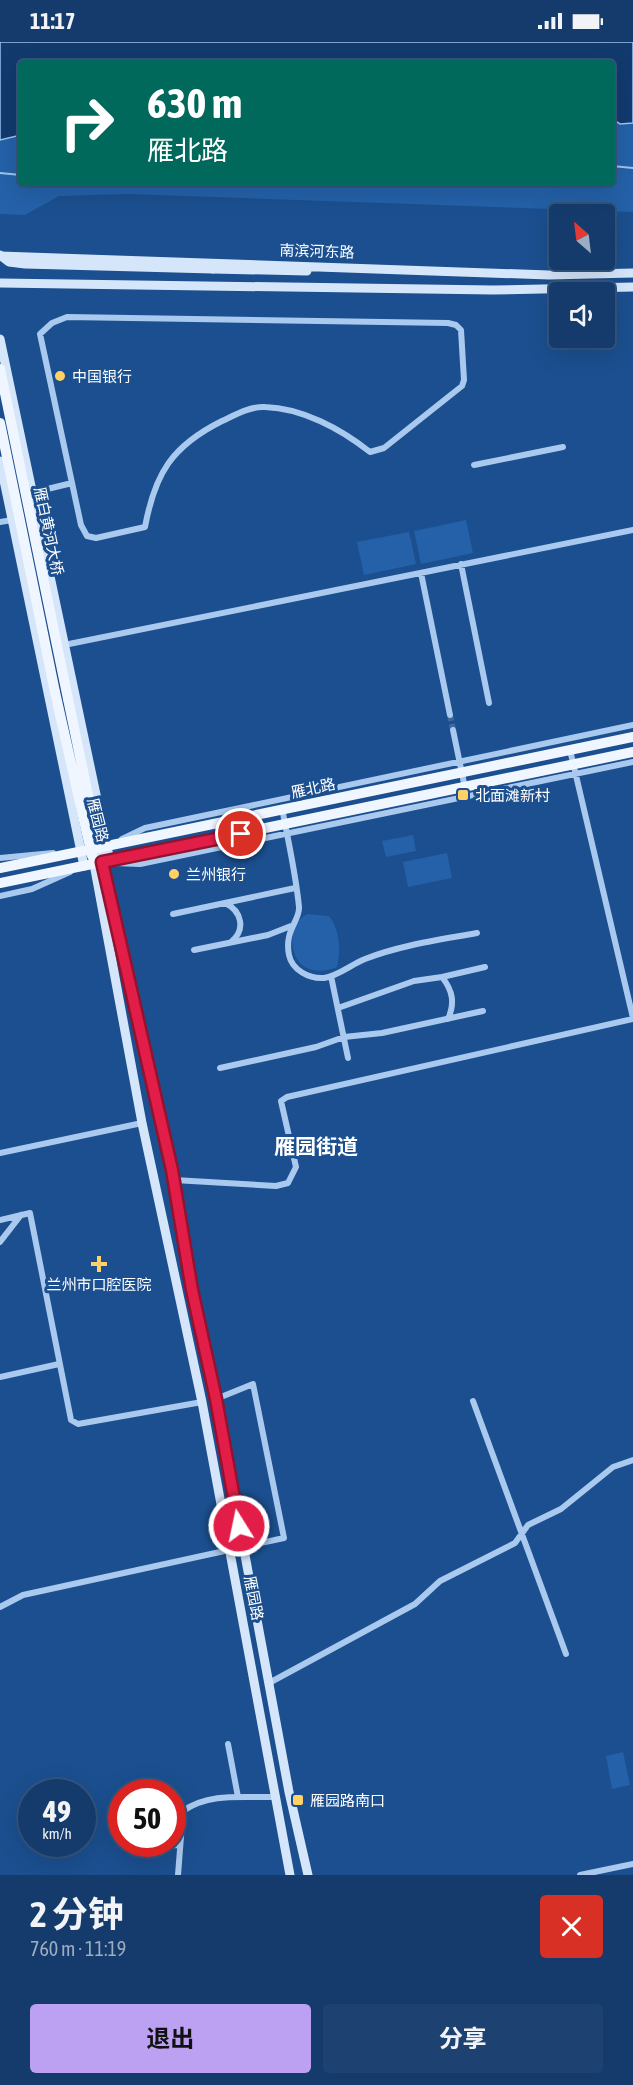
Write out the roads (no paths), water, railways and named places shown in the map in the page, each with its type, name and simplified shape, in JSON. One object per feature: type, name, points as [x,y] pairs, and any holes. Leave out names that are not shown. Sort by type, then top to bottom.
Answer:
[{"type":"main road","name":"南滨河东路","points":[[0,256],[549,275],[633,273]]},
{"type":"main road","points":[[0,256],[9,262],[25,264],[376,273],[405,269]]},
{"type":"main road","points":[[455,288],[456,271]]},
{"type":"main road","points":[[0,283],[494,290],[633,287]]},
{"type":"main road","name":"雁园路","points":[[0,339],[64,645],[94,849]]},
{"type":"main road","name":"雁白黄河大桥","points":[[0,369],[68,699]]},
{"type":"main road","name":"雁白黄河大桥","points":[[0,423],[55,692]]},
{"type":"main road","name":"雁园路","points":[[0,461],[4,499],[12,520],[97,863],[142,1123],[202,1402],[290,1875]]},
{"type":"main road","name":"雁园路","points":[[55,692],[174,1180],[192,1290],[216,1399],[289,1792],[308,1875]]},
{"type":"main road","name":"雁园路","points":[[68,699],[94,849]]},
{"type":"main road","name":"雁北路","points":[[0,868],[94,849],[281,804],[633,737]]},
{"type":"main road","name":"雁北路","points":[[0,883],[97,863],[285,830],[575,769],[633,752]]},
{"type":"main road","points":[[202,1402],[216,1399]]},
{"type":"street","points":[[67,317],[447,323],[456,325],[460,330],[464,380],[462,386],[384,448],[370,452],[355,440],[291,410],[263,406],[239,413],[183,444],[154,485],[145,527],[96,538],[87,536],[81,525],[72,483],[40,334],[52,323],[67,317]]},
{"type":"street","points":[[474,465],[563,447]]},
{"type":"street","points":[[4,499],[72,483]]},
{"type":"street","points":[[0,522],[12,520]]},
{"type":"street","points":[[64,645],[633,530]]},
{"type":"street","points":[[461,564],[489,703]]},
{"type":"street","points":[[421,573],[450,716]]},
{"type":"street","points":[[461,768],[633,724]]},
{"type":"street","points":[[453,730],[466,792]]},
{"type":"street","points":[[174,1180],[276,1186],[288,1183],[296,1167],[281,1101],[288,1097],[633,1018],[570,750]]},
{"type":"street","points":[[575,769],[633,762]]},
{"type":"street","points":[[281,804],[299,913],[291,926],[288,948],[295,968],[315,977],[331,976],[365,959],[400,948],[477,933]]},
{"type":"street","points":[[0,858],[14,854],[94,849]]},
{"type":"street","points":[[0,896],[32,889],[97,863]]},
{"type":"street","points":[[172,914],[296,888]]},
{"type":"street","points":[[225,903],[232,906],[240,918],[240,932],[230,944]]},
{"type":"street","points":[[194,950],[268,935],[291,926]]},
{"type":"street","points":[[338,1008],[414,981],[485,967]]},
{"type":"street","points":[[331,976],[348,1058]]},
{"type":"street","points":[[442,977],[452,992],[453,1001],[448,1019]]},
{"type":"street","points":[[220,1068],[316,1047],[344,1037],[382,1033],[483,1011]]},
{"type":"street","points":[[0,1153],[142,1123]]},
{"type":"street","points":[[0,1220],[30,1213],[71,1420],[78,1424],[202,1402]]},
{"type":"street","points":[[0,1242],[21,1215]]},
{"type":"street","points":[[0,1377],[59,1364]]},
{"type":"street","points":[[0,1607],[23,1595],[284,1538],[253,1384],[216,1399]]},
{"type":"street","points":[[473,1401],[566,1654]]},
{"type":"street","points":[[269,1683],[415,1604],[440,1581],[515,1543],[528,1525],[561,1509],[613,1467],[633,1460]]},
{"type":"street","points":[[228,1743],[238,1797]]},
{"type":"street","points":[[186,1809],[193,1804],[228,1796],[275,1797]]},
{"type":"street","points":[[178,1875],[179,1857]]},
{"type":"street","points":[[580,1875],[633,1864]]},
{"type":"waterway","points":[[615,166],[633,168]]},
{"type":"waterway","points":[[0,173],[18,175]]},
{"type":"tunnel","points":[[450,715],[453,730]]},
{"type":"place","name":"中国银行","points":[[60,376]]},
{"type":"place","name":"北面滩新村","points":[[463,795]]},
{"type":"place","name":"兰州银行","points":[[174,874]]},
{"type":"place","name":"兰州市口腔医院","points":[[99,1264]]},
{"type":"place","name":"雁园路南口","points":[[298,1800]]},
{"type":"district","name":"雁园街道","points":[[316,1146]]}]
